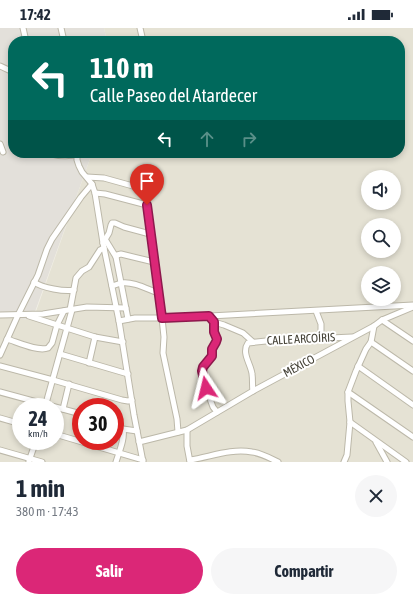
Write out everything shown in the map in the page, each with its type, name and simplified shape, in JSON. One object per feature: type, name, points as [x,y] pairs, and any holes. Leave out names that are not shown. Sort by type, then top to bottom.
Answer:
[{"type":"street","points":[[0,144],[3,152]]},
{"type":"street","points":[[64,437],[143,461],[123,342],[95,193],[92,184],[82,172],[77,158]]},
{"type":"street","points":[[87,177],[104,178],[140,188],[144,191],[162,318],[164,338],[163,353],[178,432]]},
{"type":"street","points":[[0,355],[38,275],[52,239],[81,197],[92,184]]},
{"type":"street","points":[[95,193],[105,194],[147,205]]},
{"type":"street","points":[[47,398],[67,328],[76,278],[82,270],[89,268],[104,244],[112,223],[150,234]]},
{"type":"street","points":[[104,244],[116,257],[128,319]]},
{"type":"street","points":[[116,257],[117,255],[121,254],[154,262]]},
{"type":"street","points":[[34,282],[44,287],[68,291],[74,290]]},
{"type":"street","points":[[112,286],[121,283],[134,285],[158,293]]},
{"type":"street","points":[[119,320],[413,306]]},
{"type":"street","name":"MÉXICO","points":[[139,442],[187,430],[253,391],[355,337],[382,320],[413,306]]},
{"type":"street","points":[[0,315],[43,314],[94,307],[126,308]]},
{"type":"street","points":[[7,339],[36,348],[46,349],[50,346],[57,325],[64,311]]},
{"type":"street","points":[[316,311],[321,324],[321,338]]},
{"type":"street","points":[[27,314],[95,337],[123,342]]},
{"type":"street","points":[[209,316],[214,322],[244,333],[253,342]]},
{"type":"street","points":[[382,320],[413,341]]},
{"type":"street","points":[[214,322],[214,332],[217,339],[212,349],[212,356],[203,367],[202,371],[206,388],[213,407],[217,412]]},
{"type":"street","points":[[344,462],[347,455],[350,422],[348,392],[358,366],[371,342],[374,326]]},
{"type":"street","points":[[89,363],[95,337]]},
{"type":"street","name":"CALLE ARCOÍRIS","points":[[253,391],[252,374],[245,350],[247,344],[253,342],[355,337]]},
{"type":"street","points":[[371,342],[413,371]]},
{"type":"street","points":[[60,354],[128,374]]},
{"type":"street","points":[[0,366],[128,401],[132,400]]},
{"type":"street","points":[[358,366],[413,405]]},
{"type":"street","points":[[64,405],[69,384]]},
{"type":"street","points":[[0,392],[19,398]]},
{"type":"street","points":[[348,392],[413,437]]},
{"type":"street","points":[[0,418],[12,421]]},
{"type":"street","points":[[350,422],[406,462]]},
{"type":"street","points":[[124,429],[137,431]]},
{"type":"street","points":[[187,430],[187,446],[190,461],[233,451],[241,451],[252,452],[278,462]]},
{"type":"street","points":[[376,441],[387,462]]},
{"type":"street","points":[[0,450],[29,460],[42,462]]},
{"type":"street","points":[[29,460],[33,450]]},
{"type":"street","points":[[116,462],[120,450]]},
{"type":"shaded area","points":[[0,28],[104,28],[106,36],[8,36],[8,158],[90,158],[32,320],[0,317]]},
{"type":"shaded area","points":[[104,28],[413,28],[413,462],[0,462],[0,317],[33,320],[90,158],[405,158],[405,36],[106,36]]},
{"type":"route","points":[[147,205],[162,318],[209,316],[214,322],[214,332],[217,339],[212,349],[212,356],[203,367],[202,371],[206,388]]}]
